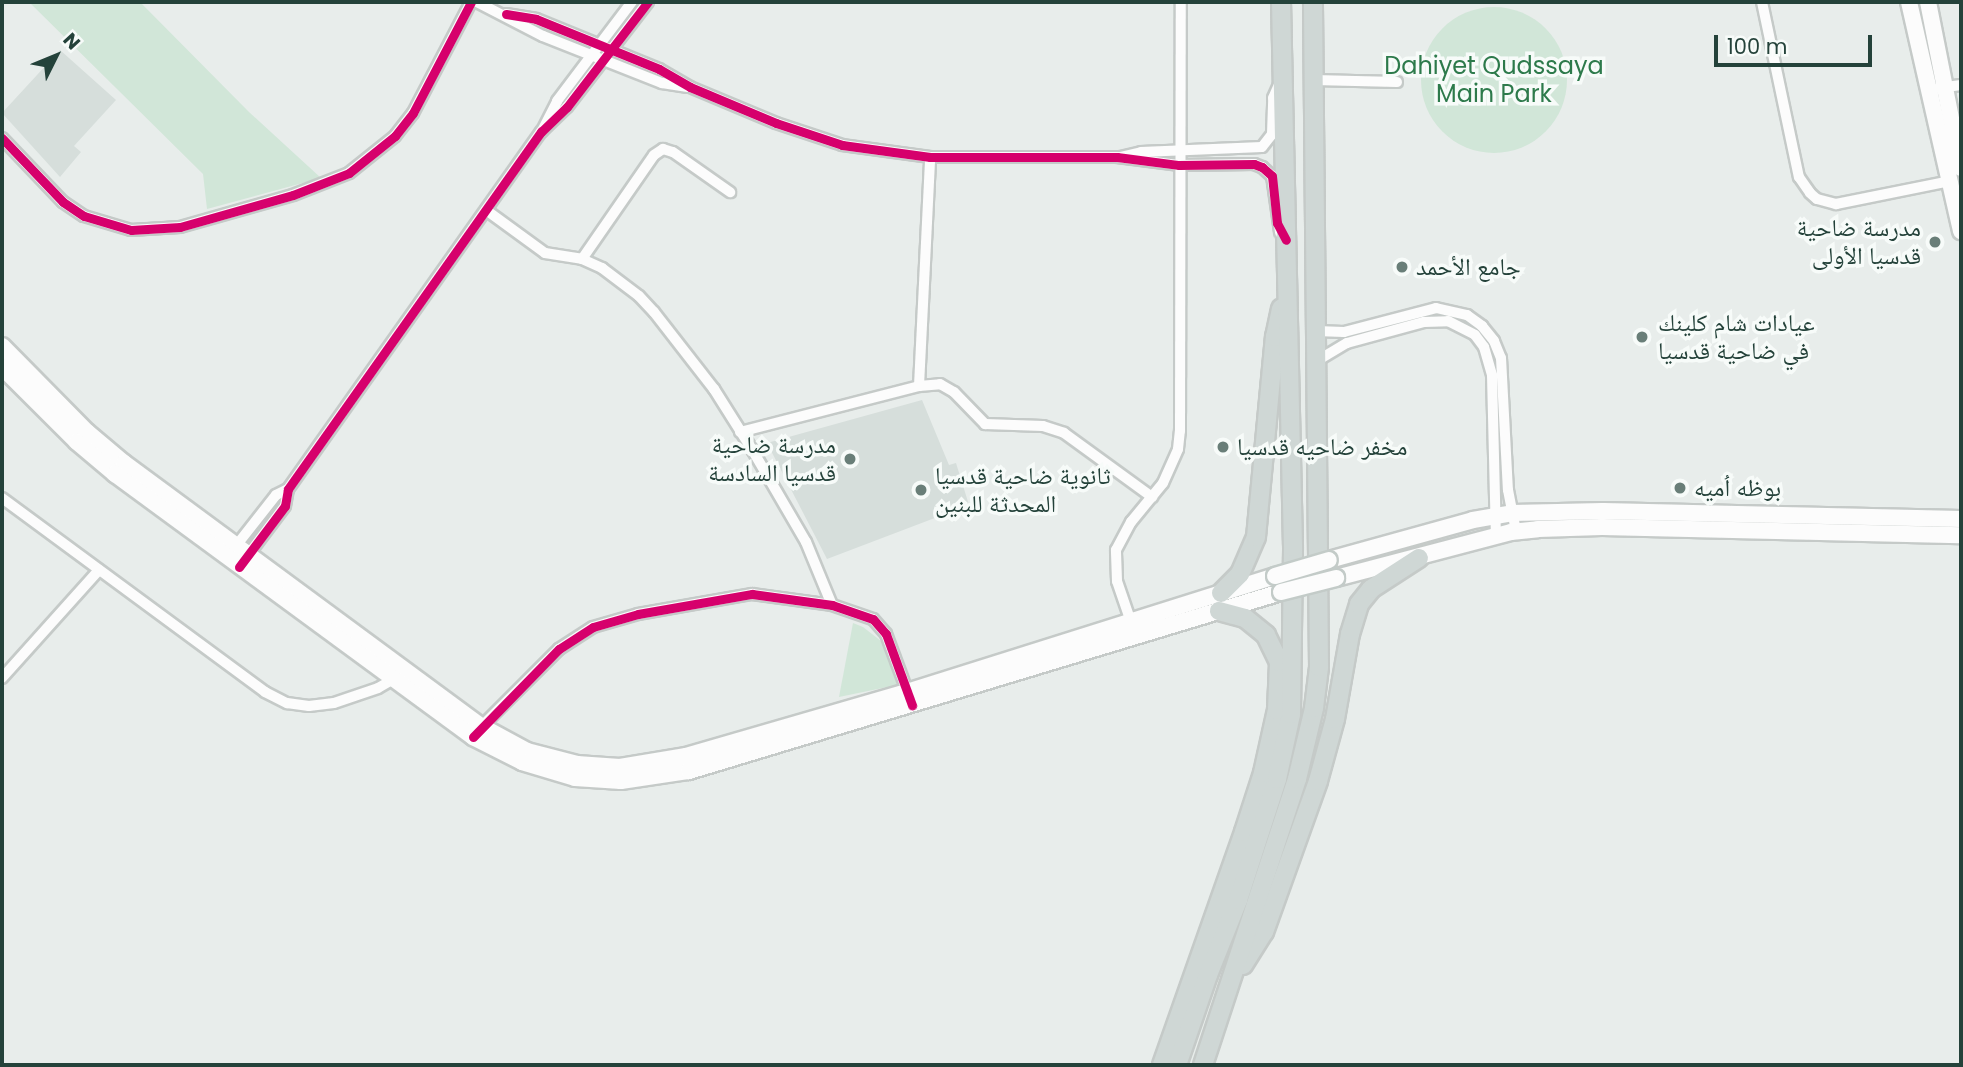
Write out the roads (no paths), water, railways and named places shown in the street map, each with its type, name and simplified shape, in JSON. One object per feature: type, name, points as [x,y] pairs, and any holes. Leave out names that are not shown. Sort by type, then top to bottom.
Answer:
[{"type":"main road","points":[[1177,1065],[1238,900],[1277,779],[1291,714],[1293,547],[1281,2]]},
{"type":"main road","points":[[1202,1065],[1282,828],[1314,708],[1319,667],[1313,2]]},
{"type":"main road","points":[[1909,2],[1937,88]]},
{"type":"main road","points":[[1928,2],[1937,88],[1956,180],[1961,231]]},
{"type":"main road","points":[[1221,593],[1240,574],[1256,537],[1275,337],[1287,293]]},
{"type":"main road","points":[[2,346],[87,432],[238,556]]},
{"type":"main road","points":[[2,367],[77,442],[238,556],[477,732],[522,762],[575,778],[643,779],[909,698],[1281,592],[1516,531],[1762,522]]},
{"type":"main road","points":[[909,698],[1275,576],[1495,515],[1512,513],[1940,526],[1961,519]]},
{"type":"main road","points":[[1940,526],[1961,535]]},
{"type":"main road","points":[[1233,979],[1264,932],[1318,781],[1335,719],[1350,634],[1359,604],[1371,589],[1419,558]]},
{"type":"main road","points":[[1162,1065],[1244,832],[1263,773],[1277,710],[1279,662],[1266,635],[1245,618],[1219,611]]},
{"type":"street","points":[[2,138],[63,202],[96,220],[131,230],[180,227],[293,195],[349,173],[395,136],[418,104],[471,2]]},
{"type":"street","points":[[477,2],[506,14],[534,31],[609,55],[663,83],[690,88],[810,136],[875,151],[930,156],[1117,158],[1179,165],[1254,164],[1272,176],[1277,223],[1286,240]]},
{"type":"street","points":[[238,556],[285,506],[288,489],[541,132],[552,108],[632,2]]},
{"type":"street","points":[[541,132],[561,114],[648,2]]},
{"type":"street","points":[[1131,622],[1116,581],[1116,550],[1126,529],[1152,498],[1172,467],[1180,431],[1181,2]]},
{"type":"street","points":[[1762,2],[1799,177],[1810,193],[1817,199],[1836,204],[1956,180]]},
{"type":"street","points":[[1117,158],[1141,152],[1262,147],[1272,134],[1273,98],[1282,79]]},
{"type":"street","points":[[1314,80],[1397,82]]},
{"type":"street","points":[[1937,88],[1961,85]]},
{"type":"street","points":[[582,259],[654,155],[663,149],[673,152],[730,192]]},
{"type":"street","points":[[1253,149],[1258,155],[1254,164]]},
{"type":"street","points":[[919,386],[930,156]]},
{"type":"street","points":[[486,210],[545,253],[582,259],[602,268],[647,304],[714,389],[806,542],[832,605]]},
{"type":"street","points":[[1316,331],[1330,334],[1344,332],[1436,308],[1467,316],[1482,326],[1501,358],[1496,536]]},
{"type":"street","points":[[1315,362],[1347,342],[1424,322],[1448,321],[1475,335],[1484,346],[1492,375],[1516,531]]},
{"type":"street","points":[[740,432],[932,383],[948,387],[985,424],[1043,426],[1064,433],[1152,498]]},
{"type":"street","points":[[2,498],[265,692],[287,703],[309,706],[334,703],[356,697],[399,675]]},
{"type":"street","points":[[2,678],[99,570]]},
{"type":"street","points":[[477,732],[559,649],[580,633],[606,621],[752,594],[832,605],[863,615],[881,627],[909,698]]},
{"type":"place","name":"مدرسة ضاحية قدسيا الأولى","points":[[1935,242]]},
{"type":"place","name":"جامع الأحمد","points":[[1402,267]]},
{"type":"place","name":"عيادات شام كلينك في ضاحية قدسيا","points":[[1642,337]]},
{"type":"place","name":"مخفر ضاحيه قدسيا","points":[[1223,447]]},
{"type":"place","name":"مدرسة ضاحية قدسيا السادسة","points":[[850,459]]},
{"type":"place","name":"بوظه اُميه","points":[[1680,488]]},
{"type":"place","name":"ثانوية ضاحية قدسيا المحدثة للبنين","points":[[921,490]]},
{"type":"park label","name":"Dahiyet Qudssaya Main Park","points":[[1494,80]]}]
